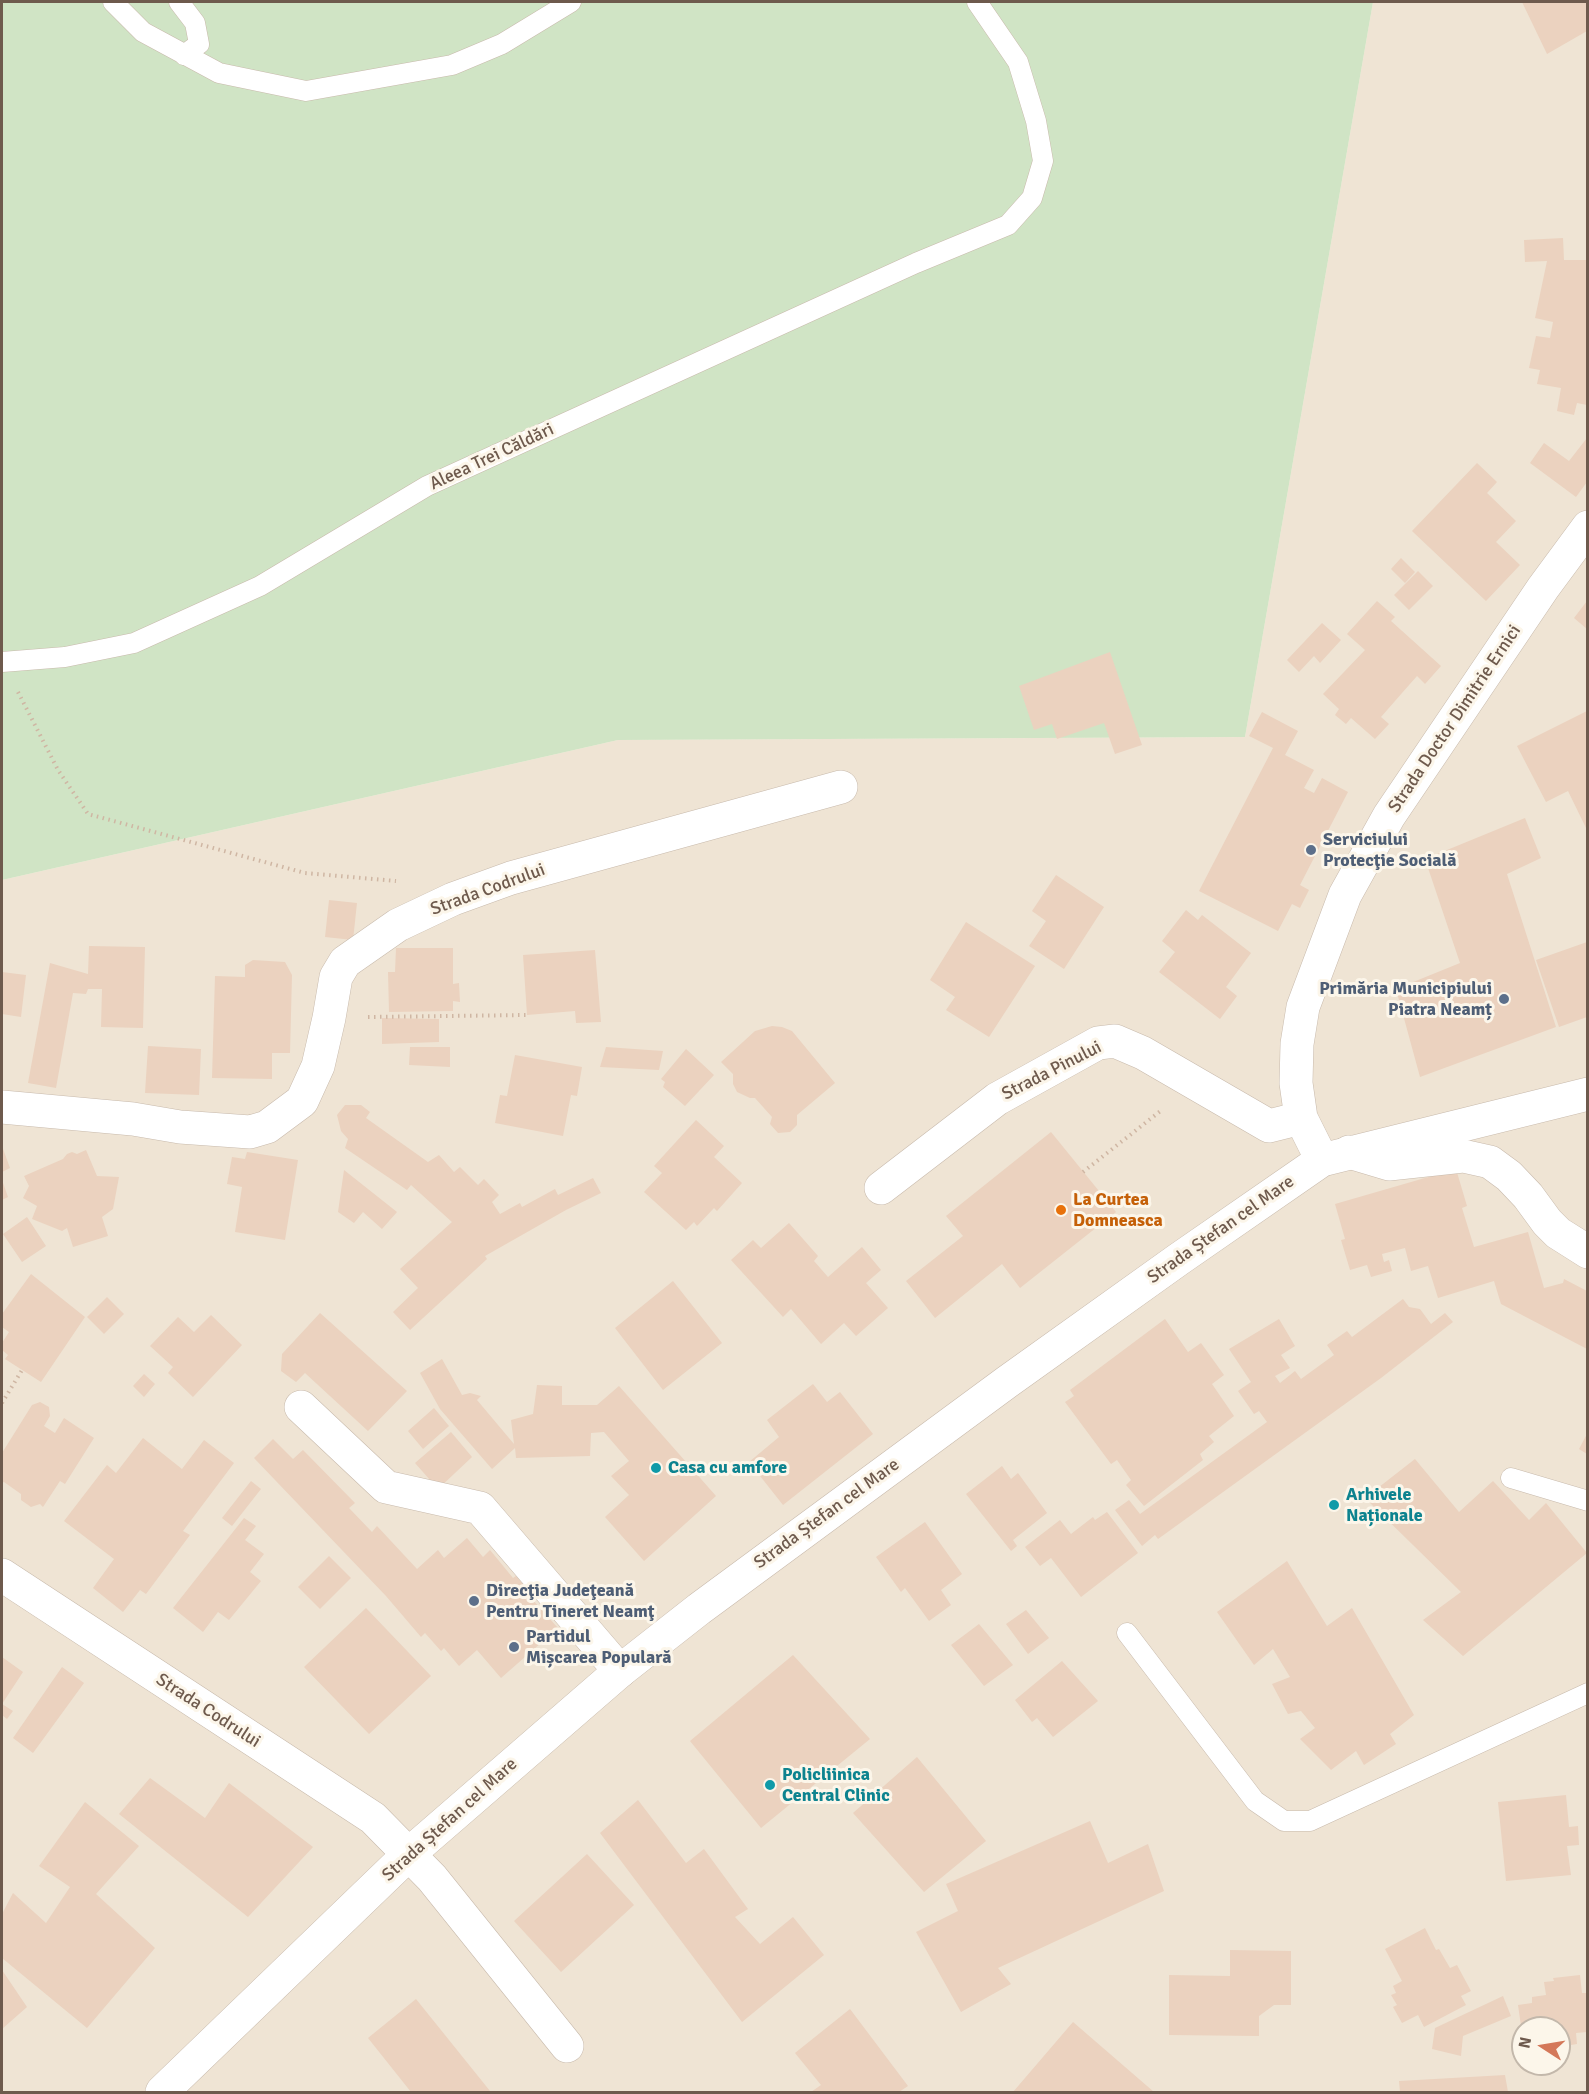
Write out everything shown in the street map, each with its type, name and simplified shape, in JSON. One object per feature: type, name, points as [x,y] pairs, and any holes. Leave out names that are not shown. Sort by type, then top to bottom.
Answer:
[{"type":"street","name":"Strada Doctor Dimitrie Ernici","points":[[1335,1156],[1301,1118],[1296,1083],[1297,1054],[1304,1007],[1345,895],[1389,816],[1587,528]]},
{"type":"street","name":"Strada Codrului","points":[[2,1107],[250,1132],[267,1128],[302,1101],[318,1066],[336,977],[345,962],[398,925],[453,898],[511,878],[841,787]]},
{"type":"street","name":"Strada Pinului","points":[[881,1188],[997,1099],[1098,1043],[1115,1041],[1143,1053],[1269,1126],[1301,1118]]},
{"type":"street","name":"Strada Ștefan cel Mare","points":[[162,2092],[410,1854],[620,1671],[699,1608],[1007,1382],[1335,1156],[1587,1094]]},
{"type":"street","points":[[1335,1156],[1389,1164],[1462,1156],[1476,1157],[1490,1162],[1509,1176],[1558,1233],[1587,1252]]},
{"type":"street","points":[[301,1407],[386,1487],[480,1508],[620,1671]]},
{"type":"street","name":"Strada Codrului","points":[[2,1575],[373,1818],[410,1854],[494,1953],[567,2046]]},
{"type":"lane","points":[[113,2],[143,32],[219,73],[306,91],[452,65],[502,44],[571,2]]},
{"type":"lane","points":[[179,2],[195,23],[199,44],[189,58]]},
{"type":"lane","name":"Aleea Trei Căldări","points":[[2,662],[65,657],[134,643],[260,586],[428,486],[916,263],[1008,225],[1032,198],[1043,161],[1036,121],[1018,62],[977,2]]},
{"type":"lane","points":[[1511,1478],[1587,1501]]},
{"type":"lane","points":[[1127,1634],[1255,1801],[1284,1821],[1310,1821],[1587,1693]]},
{"type":"path","points":[[2,662],[58,770],[88,814],[305,873],[397,881]]},
{"type":"path","points":[[329,1018],[527,1015]]},
{"type":"path","points":[[1083,1172],[1195,1084]]},
{"type":"path","points":[[2,1403],[22,1370]]},
{"type":"shaded area","points":[[1373,2],[1587,2],[1587,2092],[2,2092],[2,880],[618,740],[1245,737]]},
{"type":"green space","points":[[2,2],[1373,2],[1245,737],[618,740],[2,880]]},
{"type":"building","points":[[1522,2],[1587,2],[1587,31],[1547,54]]},
{"type":"building","points":[[1563,238],[1564,260],[1587,260],[1587,405],[1577,403],[1574,415],[1557,411],[1561,388],[1537,384],[1540,370],[1529,368],[1536,336],[1550,338],[1553,322],[1535,318],[1547,261],[1525,262],[1524,240]]},
{"type":"building","points":[[1587,438],[1587,482],[1576,497],[1530,463],[1544,443],[1569,461]]},
{"type":"building","points":[[1477,463],[1497,482],[1487,493],[1516,521],[1496,542],[1520,565],[1486,601],[1412,531]]},
{"type":"building","points":[[1401,558],[1415,572],[1405,583],[1391,569]]},
{"type":"building","points":[[1418,571],[1433,586],[1409,610],[1394,595]]},
{"type":"building","points":[[1377,601],[1395,617],[1391,621],[1441,666],[1425,684],[1417,676],[1381,717],[1389,724],[1375,739],[1351,718],[1346,724],[1335,715],[1339,709],[1323,694],[1365,650],[1347,634]]},
{"type":"building","points":[[1587,601],[1587,629],[1574,618]]},
{"type":"building","points":[[1322,623],[1341,640],[1320,663],[1314,656],[1299,672],[1287,660]]},
{"type":"building","points":[[1110,652],[1142,745],[1115,754],[1104,723],[1057,739],[1052,724],[1034,730],[1019,686]]},
{"type":"building","points":[[1587,711],[1587,830],[1568,791],[1546,802],[1517,746]]},
{"type":"building","points":[[1262,712],[1298,731],[1285,755],[1314,770],[1304,788],[1314,793],[1322,778],[1348,792],[1300,885],[1309,890],[1300,908],[1292,904],[1278,931],[1199,891],[1273,748],[1249,736]]},
{"type":"building","points":[[1525,818],[1541,858],[1507,874],[1556,1027],[1420,1077],[1396,989],[1460,963],[1425,859]]},
{"type":"building","points":[[1056,875],[1104,907],[1064,969],[1029,946],[1046,921],[1032,911]]},
{"type":"building","points":[[329,900],[357,903],[353,940],[325,937]]},
{"type":"building","points":[[1186,910],[1198,920],[1202,915],[1251,953],[1226,987],[1237,996],[1220,1019],[1159,972],[1175,952],[1162,941]]},
{"type":"building","points":[[966,922],[1035,966],[989,1037],[946,1010],[955,997],[930,980]]},
{"type":"building","points":[[1587,942],[1587,1017],[1559,1027],[1536,960]]},
{"type":"building","points":[[89,946],[145,947],[143,1028],[101,1027],[102,989],[88,989],[86,994],[73,993],[56,1088],[28,1083],[50,963],[88,974]]},
{"type":"building","points":[[396,948],[453,948],[453,984],[459,983],[460,1002],[453,1001],[453,1011],[389,1012],[388,972],[395,972]]},
{"type":"building","points":[[595,950],[601,1022],[576,1023],[575,1011],[527,1015],[523,955]]},
{"type":"building","points":[[253,960],[285,962],[292,975],[290,1053],[272,1053],[272,1079],[212,1078],[215,976],[245,977],[245,965]]},
{"type":"building","points":[[2,972],[26,975],[21,1017],[2,1014]]},
{"type":"building","points":[[382,1018],[439,1019],[439,1042],[382,1044]]},
{"type":"building","points":[[772,1026],[792,1031],[835,1083],[797,1115],[797,1125],[790,1132],[778,1133],[770,1124],[772,1117],[755,1098],[737,1092],[733,1084],[733,1074],[721,1062],[755,1031]]},
{"type":"building","points":[[148,1046],[201,1049],[199,1095],[145,1093]]},
{"type":"building","points":[[410,1047],[450,1047],[450,1067],[409,1065]]},
{"type":"building","points":[[606,1047],[663,1051],[659,1070],[600,1067]]},
{"type":"building","points":[[686,1049],[714,1075],[685,1106],[663,1087],[665,1082],[661,1079]]},
{"type":"building","points":[[515,1055],[582,1067],[577,1096],[571,1095],[563,1136],[495,1123],[500,1095],[507,1096]]},
{"type":"building","points":[[345,1105],[361,1105],[370,1112],[366,1118],[428,1162],[439,1155],[454,1172],[460,1167],[478,1185],[484,1179],[499,1195],[492,1202],[500,1214],[520,1203],[522,1207],[555,1189],[558,1195],[593,1178],[601,1193],[485,1256],[487,1259],[410,1330],[393,1312],[418,1288],[400,1269],[452,1222],[411,1185],[407,1190],[345,1148],[348,1139],[341,1131],[337,1115]]},
{"type":"building","points":[[696,1120],[724,1146],[714,1157],[742,1183],[717,1211],[714,1208],[697,1226],[694,1222],[686,1230],[644,1192],[662,1173],[654,1166]]},
{"type":"building","points":[[1051,1132],[1116,1212],[1020,1288],[1002,1264],[935,1318],[906,1281],[963,1236],[946,1216]]},
{"type":"building","points":[[2,1146],[10,1168],[2,1172]]},
{"type":"building","points":[[86,1150],[97,1176],[119,1177],[113,1209],[102,1217],[108,1236],[73,1247],[67,1228],[62,1231],[32,1219],[37,1206],[23,1198],[29,1186],[24,1176],[63,1159],[67,1154],[72,1152],[77,1154]]},
{"type":"building","points":[[247,1152],[298,1160],[285,1240],[235,1232],[242,1187],[227,1184],[232,1157],[245,1159]]},
{"type":"building","points":[[1456,1169],[1467,1206],[1462,1208],[1474,1247],[1528,1232],[1544,1288],[1563,1283],[1564,1279],[1587,1291],[1587,1349],[1501,1304],[1494,1281],[1438,1298],[1428,1266],[1411,1271],[1405,1248],[1382,1254],[1384,1262],[1389,1260],[1392,1271],[1371,1277],[1367,1265],[1350,1270],[1341,1240],[1345,1239],[1335,1204]]},
{"type":"building","points":[[344,1170],[397,1212],[382,1229],[363,1212],[354,1223],[338,1212]]},
{"type":"building","points":[[2,1180],[8,1197],[2,1200]]},
{"type":"building","points":[[27,1217],[46,1246],[22,1262],[3,1234]]},
{"type":"building","points":[[789,1223],[818,1256],[814,1261],[828,1277],[862,1247],[881,1270],[866,1283],[888,1308],[856,1336],[844,1323],[821,1344],[791,1309],[783,1317],[731,1260],[753,1240],[761,1248]]},
{"type":"building","points":[[31,1274],[85,1317],[41,1382],[5,1359],[8,1355],[2,1350],[2,1343],[9,1332],[2,1327],[2,1314]]},
{"type":"building","points":[[673,1281],[722,1343],[663,1390],[615,1328]]},
{"type":"building","points":[[107,1297],[124,1314],[104,1334],[87,1317]]},
{"type":"building","points":[[1403,1299],[1409,1307],[1420,1309],[1431,1324],[1445,1313],[1453,1322],[1381,1378],[1158,1539],[1155,1535],[1142,1546],[1115,1510],[1129,1500],[1140,1514],[1267,1422],[1259,1411],[1254,1414],[1238,1391],[1251,1382],[1229,1349],[1279,1319],[1295,1346],[1281,1355],[1290,1368],[1275,1376],[1280,1383],[1295,1371],[1301,1379],[1334,1355],[1327,1345],[1347,1331],[1352,1337]]},
{"type":"building","points":[[320,1313],[407,1391],[368,1431],[305,1373],[296,1382],[281,1371],[282,1354]]},
{"type":"building","points":[[211,1315],[242,1345],[193,1397],[168,1373],[173,1367],[150,1346],[178,1317],[194,1332]]},
{"type":"building","points":[[1165,1319],[1188,1352],[1201,1343],[1224,1375],[1212,1384],[1234,1416],[1209,1436],[1214,1442],[1200,1454],[1203,1460],[1144,1506],[1126,1485],[1131,1480],[1117,1460],[1111,1464],[1065,1402],[1074,1396],[1070,1390]]},
{"type":"building","points":[[442,1359],[462,1395],[470,1393],[481,1396],[477,1400],[514,1444],[511,1420],[533,1414],[537,1385],[562,1386],[562,1405],[597,1405],[619,1386],[716,1496],[644,1561],[605,1517],[629,1495],[611,1476],[629,1461],[604,1432],[591,1433],[590,1456],[516,1458],[515,1448],[492,1469],[440,1409],[420,1373]]},
{"type":"building","points":[[144,1374],[155,1384],[144,1397],[133,1386]]},
{"type":"building","points":[[813,1384],[827,1402],[840,1392],[873,1434],[783,1505],[749,1462],[779,1437],[767,1420]]},
{"type":"building","points":[[40,1402],[49,1407],[50,1416],[44,1426],[55,1433],[64,1418],[94,1438],[65,1484],[60,1481],[43,1507],[40,1504],[31,1507],[21,1500],[21,1494],[4,1482],[2,1483],[2,1453],[32,1405]]},
{"type":"building","points":[[434,1408],[449,1426],[423,1449],[408,1431]]},
{"type":"building","points":[[451,1432],[472,1457],[438,1489],[415,1463]]},
{"type":"building","points":[[1587,1434],[1587,1454],[1579,1449]]},
{"type":"building","points":[[143,1438],[182,1469],[204,1440],[234,1463],[183,1531],[190,1535],[146,1594],[140,1590],[123,1612],[93,1588],[114,1559],[64,1521],[107,1465],[116,1473]]},
{"type":"building","points":[[273,1439],[293,1459],[303,1450],[355,1503],[349,1508],[372,1532],[377,1526],[417,1569],[438,1550],[444,1558],[467,1538],[483,1557],[490,1550],[513,1578],[516,1576],[533,1596],[531,1598],[558,1628],[501,1678],[477,1650],[459,1666],[444,1648],[441,1651],[425,1633],[421,1637],[386,1596],[254,1458]]},
{"type":"building","points":[[1415,1459],[1459,1512],[1493,1481],[1529,1520],[1546,1503],[1587,1553],[1463,1656],[1423,1620],[1461,1592],[1365,1498]]},
{"type":"building","points":[[1002,1466],[1011,1479],[1018,1473],[1047,1513],[1013,1540],[1017,1546],[1011,1551],[966,1494]]},
{"type":"building","points":[[251,1481],[261,1489],[232,1526],[222,1518]]},
{"type":"building","points":[[1107,1512],[1138,1553],[1081,1597],[1051,1558],[1040,1566],[1025,1547],[1060,1520],[1071,1534],[1093,1517],[1095,1520]]},
{"type":"building","points":[[244,1518],[256,1526],[245,1540],[264,1554],[250,1572],[261,1581],[229,1620],[218,1612],[203,1632],[173,1608]]},
{"type":"building","points":[[925,1522],[962,1574],[941,1590],[951,1605],[929,1621],[905,1588],[901,1592],[876,1557]]},
{"type":"building","points":[[329,1556],[351,1578],[320,1609],[298,1587]]},
{"type":"building","points":[[1287,1561],[1327,1626],[1352,1608],[1414,1715],[1390,1734],[1396,1744],[1364,1765],[1356,1751],[1331,1770],[1300,1739],[1315,1728],[1301,1711],[1288,1714],[1272,1684],[1290,1677],[1273,1649],[1254,1665],[1217,1612]]},
{"type":"building","points":[[366,1608],[431,1676],[369,1734],[304,1667]]},
{"type":"building","points":[[1026,1610],[1049,1638],[1028,1654],[1006,1624]]},
{"type":"building","points":[[979,1624],[1013,1665],[984,1686],[951,1645]]},
{"type":"building","name":"Policliinica Central Clinic","points":[[793,1655],[870,1739],[761,1828],[690,1741]]},
{"type":"building","points":[[2,1657],[23,1672],[2,1704]]},
{"type":"building","points":[[1062,1661],[1098,1701],[1053,1737],[1037,1718],[1032,1722],[1015,1700]]},
{"type":"building","points":[[62,1667],[84,1683],[33,1753],[13,1738]]},
{"type":"building","points":[[2,1704],[13,1711],[7,1719],[2,1715]]},
{"type":"building","points":[[917,1757],[986,1841],[924,1892],[853,1813]]},
{"type":"building","points":[[150,1778],[205,1818],[229,1783],[313,1847],[248,1917],[119,1814]]},
{"type":"building","points":[[1566,1795],[1569,1827],[1578,1826],[1579,1845],[1567,1846],[1571,1875],[1506,1881],[1498,1802]]},
{"type":"building","points":[[638,1800],[686,1863],[704,1849],[748,1909],[735,1917],[760,1944],[793,1917],[824,1955],[742,2022],[600,1833]]},
{"type":"building","points":[[85,1802],[139,1846],[96,1894],[155,1948],[87,2028],[2,1958],[2,1914],[13,1893],[46,1923],[70,1887],[39,1866]]},
{"type":"building","points":[[1090,1821],[1108,1863],[1148,1844],[1164,1891],[998,1968],[1011,1984],[961,2012],[916,1932],[958,1911],[946,1884]]},
{"type":"building","points":[[587,1854],[634,1905],[561,1972],[514,1921]]},
{"type":"building","points":[[1425,1928],[1436,1950],[1439,1949],[1450,1968],[1457,1965],[1471,1991],[1461,1996],[1466,2005],[1424,2027],[1418,2015],[1402,2023],[1393,2007],[1397,2005],[1391,1995],[1396,1993],[1393,1986],[1402,1981],[1385,1949]]},
{"type":"building","points":[[1230,1950],[1291,1951],[1291,2005],[1274,2005],[1259,2016],[1259,2036],[1169,2035],[1169,1975],[1230,1976]]},
{"type":"building","points":[[2,1970],[27,2007],[2,2029]]},
{"type":"building","points":[[1580,1975],[1582,1993],[1587,1993],[1587,2032],[1576,2033],[1577,2044],[1571,2045],[1571,2016],[1520,2016],[1518,2005],[1532,2003],[1532,1997],[1546,1995],[1544,1982],[1554,1981],[1553,1978]]},
{"type":"building","points":[[1503,1996],[1511,2016],[1463,2036],[1461,2056],[1432,2049],[1435,2028]]},
{"type":"building","points":[[416,1999],[489,2092],[411,2092],[368,2038]]},
{"type":"building","points":[[850,2009],[908,2086],[899,2092],[811,2092],[821,2085],[795,2053]]},
{"type":"building","points":[[1073,2022],[1154,2092],[1013,2092]]},
{"type":"building","points":[[1505,2075],[1508,2092],[1400,2092],[1399,2081]]},
{"type":"place","name":"Serviciului Protecţie Socială","points":[[1311,850]]},
{"type":"place","name":"Primăria Municipiului Piatra Neamț","points":[[1504,999]]},
{"type":"place","name":"La Curtea Domneasca","points":[[1061,1210]]},
{"type":"place","name":"Casa cu amfore","points":[[656,1468]]},
{"type":"place","name":"Arhivele Naționale","points":[[1334,1505]]},
{"type":"place","name":"Direcţia Judeţeană Pentru Tineret Neamţ","points":[[474,1601]]},
{"type":"place","name":"Partidul Mișcarea Populară","points":[[514,1647]]},
{"type":"place","name":"Policliinica Central Clinic","points":[[770,1785]]}]
